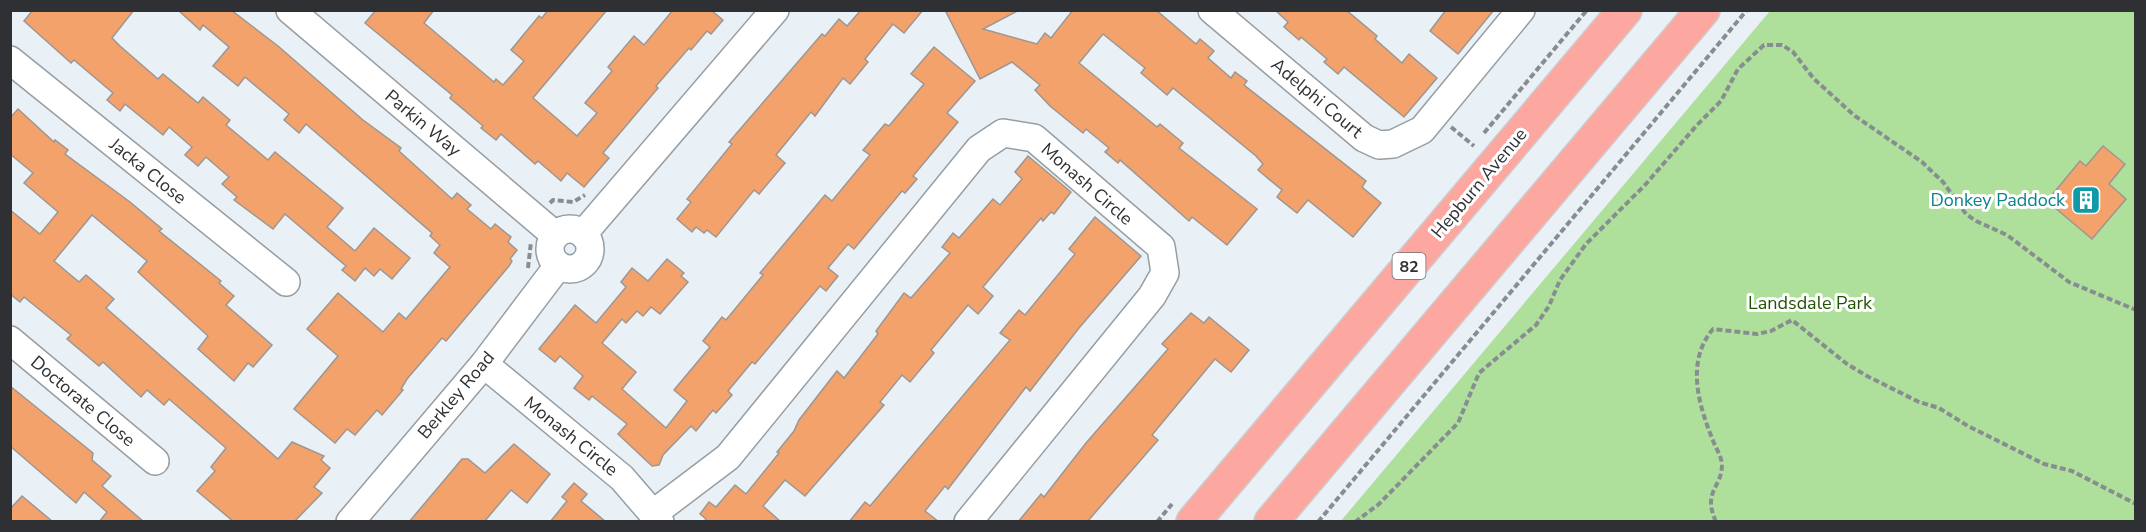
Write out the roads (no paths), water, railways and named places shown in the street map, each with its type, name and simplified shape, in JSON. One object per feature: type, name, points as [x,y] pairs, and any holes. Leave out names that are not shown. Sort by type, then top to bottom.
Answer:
[{"type":"main road","name":"Hepburn Avenue","points":[[1193,522],[1625,10]]},
{"type":"main road","points":[[1271,522],[1703,10]]},
{"type":"street","name":"Parkin Way","points":[[290,10],[555,235]]},
{"type":"street","points":[[584,234],[775,10]]},
{"type":"street","name":"Adelphi Court","points":[[1212,10],[1364,138],[1379,145],[1394,144],[1422,130],[1521,10]]},
{"type":"street","name":"Jacka Close","points":[[10,60],[286,282]]},
{"type":"street","name":"Monash Circle","points":[[484,364],[622,478],[657,517],[728,457],[979,149],[1003,133],[1034,138],[1161,247],[1166,273],[1152,296],[968,522]]},
{"type":"street","points":[[569,229],[584,234],[591,247],[586,262],[573,269],[558,266],[550,251],[555,235],[569,229]]},
{"type":"street","name":"Berkley Road","points":[[350,522],[484,364],[558,266]]},
{"type":"street","name":"Doctorate Close","points":[[10,340],[155,461]]},
{"type":"place","name":"Donkey Paddock","points":[[2086,200]]},
{"type":"park label","name":"Landsdale Park","points":[[1810,303]]}]
